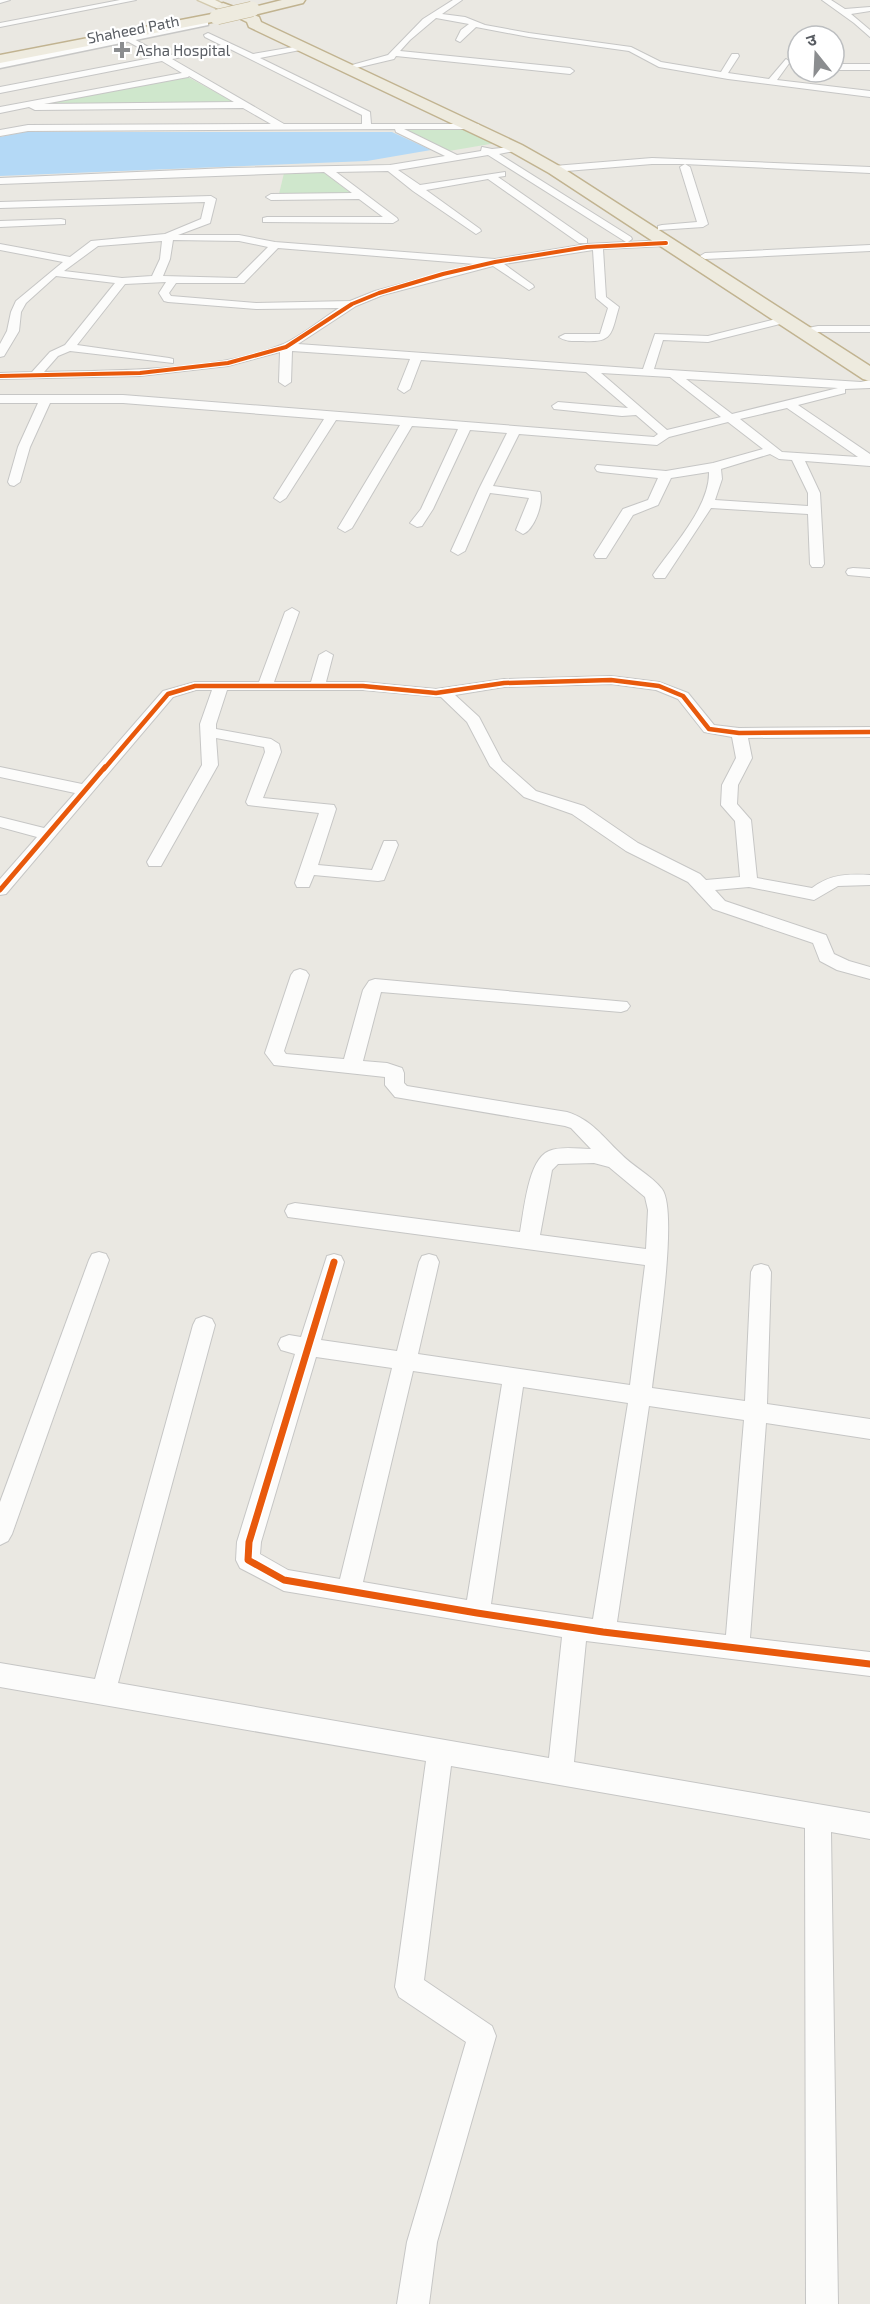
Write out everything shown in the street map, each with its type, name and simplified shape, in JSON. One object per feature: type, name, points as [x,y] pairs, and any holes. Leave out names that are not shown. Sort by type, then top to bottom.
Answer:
[{"type":"highway","points":[[248,11],[266,0]]},
{"type":"highway","points":[[248,11],[285,0]]},
{"type":"highway","points":[[217,8],[248,11],[298,0]]},
{"type":"highway","name":"Shaheed Path","points":[[0,55],[217,8]]},
{"type":"highway","points":[[248,11],[254,24],[565,171],[634,222],[705,256],[810,331],[867,382]]},
{"type":"highway","points":[[248,11],[263,22],[490,126],[664,235],[784,320],[870,363]]},
{"type":"main road","points":[[204,0],[217,8]]},
{"type":"street","points":[[0,1],[6,0]]},
{"type":"street","points":[[97,0],[106,6]]},
{"type":"street","points":[[0,25],[132,0]]},
{"type":"street","points":[[0,64],[130,39],[248,11],[309,0]]},
{"type":"street","points":[[356,65],[391,57],[433,15],[458,0]]},
{"type":"street","points":[[826,0],[856,21],[870,35]]},
{"type":"street","points":[[839,0],[870,21]]},
{"type":"street","points":[[844,12],[870,9]]},
{"type":"street","points":[[433,15],[462,19],[474,24],[540,37],[631,49],[659,64],[723,75],[870,94]]},
{"type":"street","points":[[460,40],[464,32],[474,24]]},
{"type":"street","points":[[208,34],[367,114],[366,127]]},
{"type":"street","points":[[130,39],[283,127]]},
{"type":"street","points":[[249,56],[299,45]]},
{"type":"street","points":[[0,90],[228,46]]},
{"type":"street","points":[[393,53],[570,71]]},
{"type":"street","points":[[723,75],[735,56]]},
{"type":"street","points":[[772,81],[786,62]]},
{"type":"street","points":[[846,67],[870,67]]},
{"type":"street","points":[[543,81],[547,69]]},
{"type":"street","points":[[0,133],[8,116],[30,104],[188,74]]},
{"type":"street","points":[[30,104],[35,107],[244,105]]},
{"type":"street","points":[[8,116],[283,127],[474,126]]},
{"type":"street","points":[[394,127],[451,155]]},
{"type":"street","points":[[374,167],[512,145]]},
{"type":"street","points":[[486,149],[627,239]]},
{"type":"street","points":[[273,183],[326,168],[390,168],[451,155]]},
{"type":"street","points":[[565,171],[652,161],[870,170]]},
{"type":"street","points":[[267,220],[393,220],[326,168]]},
{"type":"street","points":[[390,168],[476,231]]},
{"type":"street","points":[[0,376],[140,373],[228,363],[286,347],[352,304],[380,292],[495,262],[664,235],[703,224],[685,168]]},
{"type":"street","points":[[565,171],[685,168],[870,176]]},
{"type":"street","points":[[416,189],[520,171]]},
{"type":"street","points":[[490,176],[583,241]]},
{"type":"street","points":[[0,181],[214,185],[273,183],[363,196]]},
{"type":"street","points":[[262,241],[273,183]]},
{"type":"street","points":[[0,205],[214,185]]},
{"type":"street","points":[[156,279],[165,258],[168,237],[175,232],[206,221],[214,185]]},
{"type":"street","points":[[0,224],[61,222]]},
{"type":"street","points":[[573,234],[634,222]]},
{"type":"street","points":[[0,231],[28,251]]},
{"type":"street","points":[[0,354],[13,331],[16,312],[21,301],[95,243],[168,237],[206,240],[239,238],[275,245],[495,262],[530,287]]},
{"type":"street","points":[[54,273],[122,281],[156,279],[240,281],[275,245]]},
{"type":"street","points":[[565,337],[599,339],[605,336],[614,307],[601,298],[598,246]]},
{"type":"street","points":[[0,247],[71,260]]},
{"type":"street","points":[[705,256],[870,248]]},
{"type":"street","points":[[412,256],[414,276],[422,280]]},
{"type":"street","points":[[36,374],[54,354],[69,346],[122,281]]},
{"type":"street","points":[[172,281],[164,293],[168,299],[256,306],[352,304]]},
{"type":"street","points":[[648,371],[659,336],[708,339],[784,320]]},
{"type":"street","points":[[810,331],[870,329]]},
{"type":"street","points":[[0,331],[13,331]]},
{"type":"street","points":[[69,346],[174,362],[192,367]]},
{"type":"street","points":[[286,347],[671,373],[867,382]]},
{"type":"street","points":[[285,382],[286,347]]},
{"type":"street","points":[[404,389],[417,356]]},
{"type":"street","points":[[588,367],[665,434]]},
{"type":"street","points":[[671,373],[779,455],[870,461]]},
{"type":"street","points":[[61,374],[73,399]]},
{"type":"street","points":[[0,399],[123,399],[657,441],[665,434],[789,404],[867,382]]},
{"type":"street","points":[[14,482],[24,447],[46,399]]},
{"type":"street","points":[[789,404],[870,461]]},
{"type":"street","points":[[558,406],[622,412],[638,411]]},
{"type":"street","points":[[280,498],[332,416]]},
{"type":"street","points":[[345,528],[408,422]]},
{"type":"street","points":[[417,524],[427,509],[466,426]]},
{"type":"street","points":[[458,551],[485,489],[515,430]]},
{"type":"street","points":[[601,468],[666,475],[715,467],[772,450]]},
{"type":"street","points":[[797,456],[814,493],[817,564]]},
{"type":"street","points":[[660,574],[708,504],[717,473],[715,467]]},
{"type":"street","points":[[601,555],[628,512],[653,502],[666,475]]},
{"type":"street","points":[[485,489],[535,495],[535,502],[523,530]]},
{"type":"street","points":[[708,504],[814,510]]},
{"type":"street","points":[[853,572],[870,573]]},
{"type":"street","points":[[266,686],[292,612]]},
{"type":"street","points":[[317,686],[326,655]]},
{"type":"street","points":[[0,890],[168,694],[195,686],[363,686],[444,692],[504,683],[611,680],[659,686],[683,696],[709,729],[740,733],[870,732]]},
{"type":"street","points":[[155,862],[210,765],[208,724],[221,686]]},
{"type":"street","points":[[444,692],[474,720],[495,764],[530,794],[578,810],[632,847],[694,878],[720,904],[820,939],[826,957],[843,966],[870,973]]},
{"type":"street","points":[[208,732],[271,744],[273,752],[254,802],[328,809],[305,876],[378,876],[390,845]]},
{"type":"street","points":[[740,733],[744,758],[730,785],[729,805],[743,820],[748,879]]},
{"type":"street","points":[[0,772],[85,790]]},
{"type":"street","points":[[0,822],[47,834]]},
{"type":"street","points":[[702,886],[749,882],[814,894],[832,881],[870,880]]},
{"type":"street","points":[[300,975],[274,1053],[280,1060],[352,1066],[395,1073],[394,1085],[402,1092],[567,1119],[578,1123],[615,1161],[654,1193],[658,1210],[656,1258],[640,1396],[603,1632]]},
{"type":"street","points":[[352,1066],[372,990],[375,985],[383,983],[621,1006]]},
{"type":"street","points":[[528,1242],[543,1167],[553,1156],[594,1156],[615,1161]]},
{"type":"street","points":[[295,1211],[656,1258]]},
{"type":"street","points":[[0,1534],[99,1260]]},
{"type":"street","points":[[334,1262],[299,1346],[249,1542],[248,1560],[284,1580],[350,1592],[603,1632],[870,1664]]},
{"type":"street","points":[[350,1592],[429,1262]]},
{"type":"street","points":[[737,1648],[756,1413],[761,1272]]},
{"type":"street","points":[[104,1691],[204,1325]]},
{"type":"street","points":[[299,1346],[870,1429]]},
{"type":"street","points":[[477,1613],[488,1559],[514,1377]]},
{"type":"street","points":[[560,1771],[575,1628]]},
{"type":"street","points":[[0,1675],[104,1691],[870,1826]]},
{"type":"street","points":[[413,2304],[422,2242],[482,2036],[409,1988],[440,1752]]},
{"type":"street","points":[[818,1816],[822,2304]]},
{"type":"green space","points":[[186,76],[239,105],[48,103]]},
{"type":"green space","points":[[473,128],[502,142],[449,151],[401,129]]},
{"type":"green space","points":[[323,172],[352,194],[279,194],[284,173]]},
{"type":"water","points":[[25,132],[392,132],[431,150],[367,161],[0,176],[0,137]]},
{"type":"cycle path","points":[[0,376],[140,373],[228,363],[286,347],[352,304],[379,293],[443,274],[495,262],[587,247],[666,243]]},
{"type":"cycle path","points":[[0,890],[168,694],[195,686],[363,686],[436,693],[504,683],[611,680],[659,686],[683,696],[709,729],[739,733],[870,732]]},
{"type":"cycle path","points":[[334,1262],[249,1542],[248,1560],[284,1580],[477,1613],[603,1632],[870,1664]]},
{"type":"place","name":"Asha Hospital","points":[[122,50]]}]
